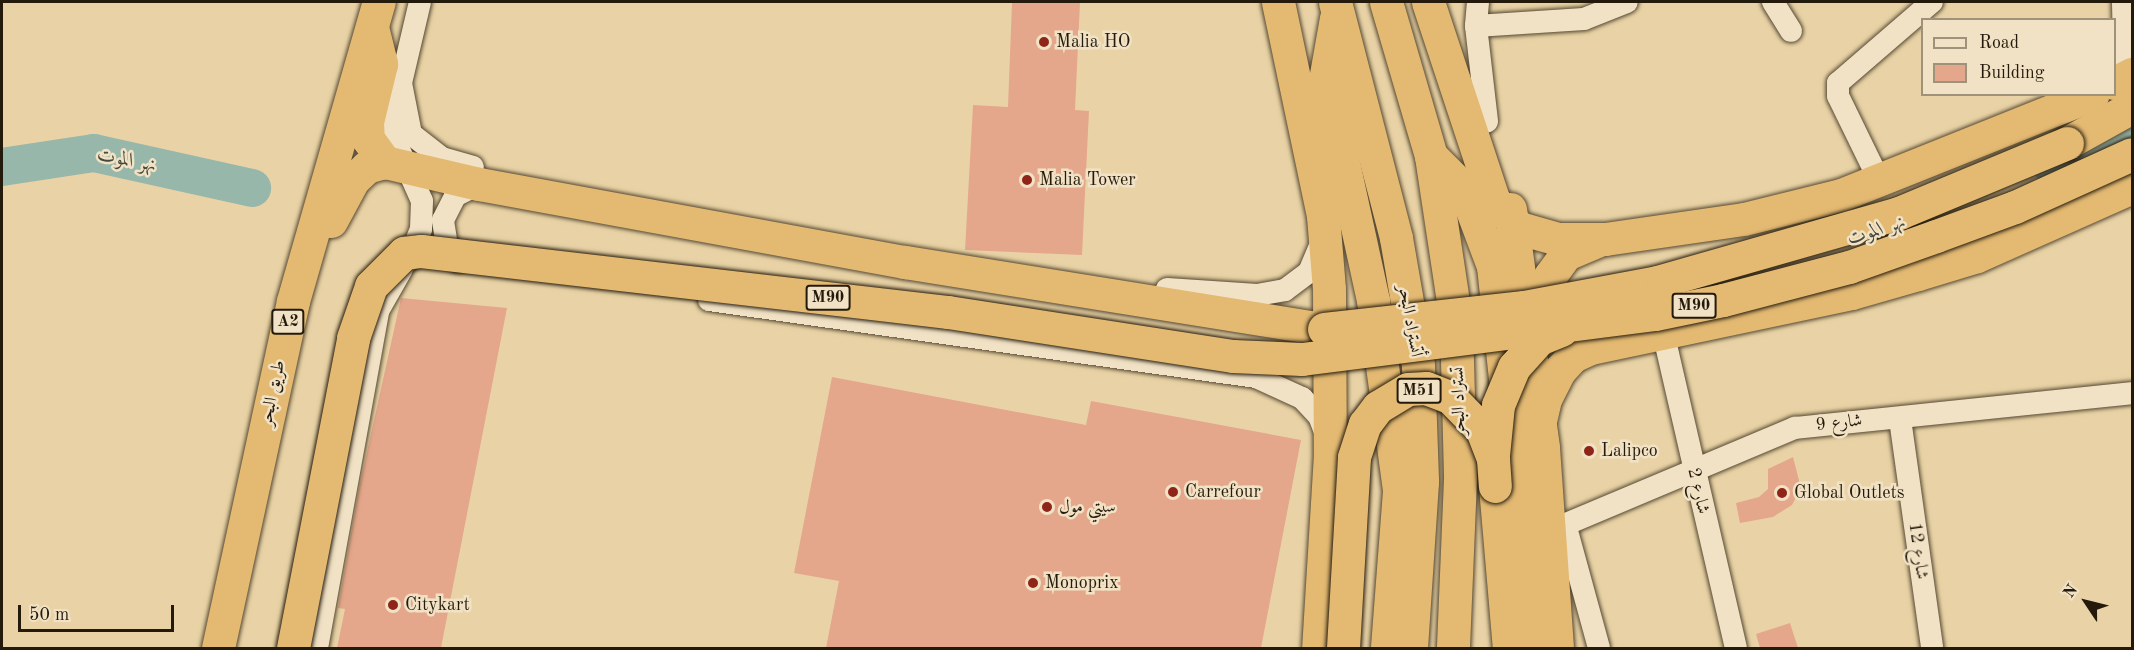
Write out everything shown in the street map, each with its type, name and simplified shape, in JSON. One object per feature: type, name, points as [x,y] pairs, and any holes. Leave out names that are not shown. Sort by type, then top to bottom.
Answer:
[{"type":"highway","points":[[1278,2],[1323,216],[1330,313],[1330,454],[1318,648]]},
{"type":"highway","name":"M51","points":[[1386,2],[1431,156]]},
{"type":"highway","points":[[1428,2],[1488,187],[1512,224],[1550,238],[1605,239],[1744,219],[1840,195],[2087,96]]},
{"type":"highway","points":[[1446,2],[1464,67],[1487,121],[1512,224],[1541,436],[1557,648]]},
{"type":"highway","points":[[1336,6],[1325,80],[1373,300],[1392,423],[1399,491],[1387,648]]},
{"type":"highway","name":"أتستراد البحر","points":[[1336,6],[1396,238],[1418,365],[1422,482],[1411,648]]},
{"type":"highway","points":[[375,14],[381,64],[367,122],[368,139],[398,165]]},
{"type":"highway","name":"طريق البحر","points":[[218,648],[293,301],[375,14]]},
{"type":"highway","points":[[2116,82],[2133,74]]},
{"type":"highway","name":"M90","points":[[479,184],[905,262],[1324,329],[1524,307],[1657,282],[1824,238],[1899,213],[2067,143],[2133,107]]},
{"type":"highway","name":"M90","points":[[411,260],[948,312],[1264,359],[1302,359],[1573,325],[1712,303],[1849,267],[2015,207],[2133,154]]},
{"type":"highway","points":[[1431,156],[1464,189],[1493,266],[1534,648]]},
{"type":"highway","name":"تستراد البحر","points":[[1431,156],[1460,373],[1453,648]]},
{"type":"highway","points":[[293,301],[353,180],[367,167],[398,165],[479,184]]},
{"type":"highway","points":[[1574,648],[1565,528],[1541,436],[1549,390],[1573,356],[1616,340],[1852,293],[1977,256],[2133,187]]},
{"type":"highway","points":[[1605,239],[1566,254],[1550,276],[1550,303],[1566,325],[1592,333],[1731,317]]},
{"type":"highway","points":[[293,648],[339,392],[365,297],[394,260],[411,260]]},
{"type":"highway","points":[[1509,648],[1494,473],[1495,420],[1514,367],[1539,339],[1573,325]]},
{"type":"highway","points":[[1342,648],[1354,457],[1372,414],[1397,392],[1426,388],[1441,393],[1474,417],[1494,473]]},
{"type":"street","points":[[317,648],[378,311],[411,260],[421,229],[422,201],[398,165],[394,138],[401,83],[420,2]]},
{"type":"street","points":[[1478,2],[1476,26],[1487,121]]},
{"type":"street","points":[[1476,26],[1584,19],[1627,2]]},
{"type":"street","points":[[1773,2],[1791,31]]},
{"type":"street","points":[[1878,180],[1838,96],[1838,83],[1932,2]]},
{"type":"street","points":[[2116,66],[2124,47],[2123,2]]},
{"type":"street","points":[[401,83],[411,134],[455,163],[1123,284],[1237,294],[1285,290],[1302,280],[1315,264],[1322,243],[1323,216]]},
{"type":"street","points":[[464,266],[447,246],[443,220],[455,196],[479,184]]},
{"type":"street","points":[[411,260],[1256,377],[1278,384],[1311,406],[1324,426],[1330,454]]},
{"type":"street","name":"شارع 2","points":[[1663,332],[1693,470],[1736,648]]},
{"type":"street","name":"شارع 9","points":[[1565,528],[1693,470],[1795,428],[1900,419],[2133,393]]},
{"type":"street","name":"شارع 12","points":[[1900,419],[1932,648]]},
{"type":"street","points":[[1565,528],[1599,648]]},
{"type":"building","name":"Malia Tower","points":[[1012,2],[1080,2],[1075,110],[1089,111],[1082,255],[965,250],[973,105],[1008,107]]},
{"type":"building","points":[[401,298],[507,308],[441,648],[337,648],[345,609],[338,608],[360,484]]},
{"type":"building","name":"سيتي مول","points":[[832,377],[1086,425],[1091,401],[1301,440],[1261,648],[826,648],[839,581],[794,573]]},
{"type":"building","name":"Global Outlets","points":[[1793,457],[1801,488],[1792,505],[1773,517],[1740,523],[1736,503],[1759,497],[1768,489],[1768,469]]},
{"type":"building","points":[[1790,623],[1798,648],[1760,648],[1756,634]]},
{"type":"waterway","name":"نهر الموت","points":[[2051,165],[2132,130]]},
{"type":"waterway","name":"نهر الموت","points":[[2,167],[94,153],[252,188]]},
{"type":"place","name":"Malia HO","points":[[1044,42]]},
{"type":"place","name":"Malia Tower","points":[[1027,180]]},
{"type":"place","name":"Lalipco","points":[[1589,451]]},
{"type":"place","name":"Carrefour","points":[[1173,492]]},
{"type":"place","name":"Global Outlets","points":[[1782,493]]},
{"type":"place","name":"سيتي مول","points":[[1047,507]]},
{"type":"place","name":"Monoprix","points":[[1033,583]]},
{"type":"place","name":"Citykart","points":[[393,605]]}]
